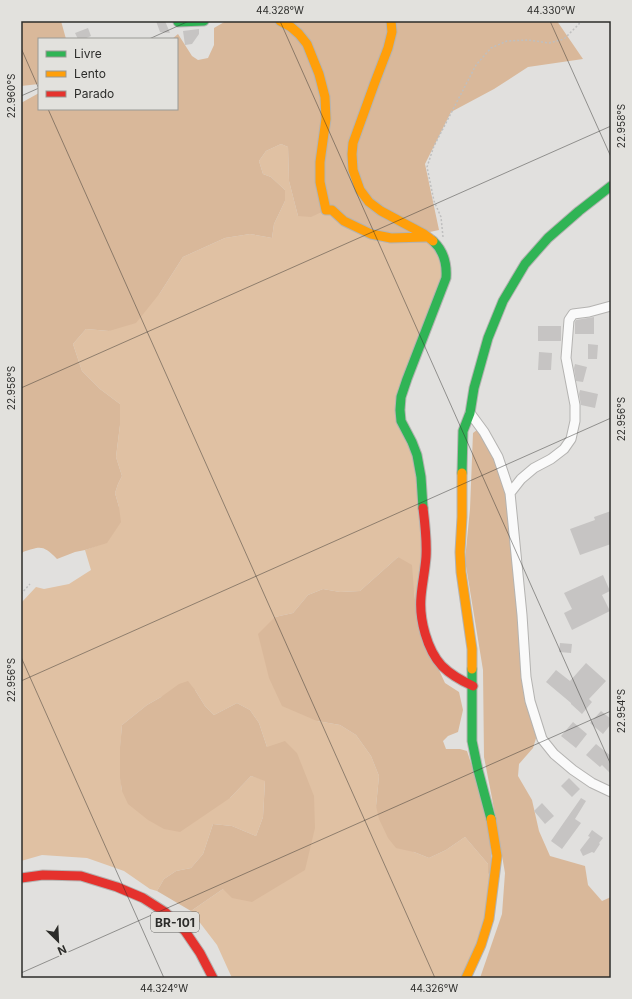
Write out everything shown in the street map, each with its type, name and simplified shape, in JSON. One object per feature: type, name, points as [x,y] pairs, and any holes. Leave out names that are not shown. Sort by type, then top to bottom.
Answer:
[{"type":"main road","points":[[177,21],[204,21]]},
{"type":"main road","points":[[280,21],[291,27],[307,44],[319,74],[325,97],[326,119],[320,162],[320,182],[326,210],[332,210],[344,221],[370,234],[391,238],[427,237]]},
{"type":"main road","points":[[392,21],[390,43],[352,148],[352,162],[356,179],[365,198],[378,209],[427,237],[438,246],[444,256],[447,269],[446,278],[406,379],[401,398],[400,410],[401,420],[417,455],[421,477],[426,546],[421,612],[425,631],[430,648],[442,666],[457,678],[472,686]]},
{"type":"main road","points":[[466,978],[481,945],[489,919],[497,856],[491,817],[478,770],[472,741],[472,649],[461,572],[460,552],[462,517],[462,453],[464,431],[470,414],[474,388],[488,338],[503,302],[525,264],[548,238],[611,186]]},
{"type":"main road","name":"BR-101","points":[[21,878],[43,875],[81,876],[117,886],[143,898],[165,912],[185,931],[200,953],[213,978]]},
{"type":"street","points":[[510,493],[521,479],[534,468],[564,449],[571,439],[575,421],[575,405],[566,358],[569,320],[573,314],[589,312],[611,306]]},
{"type":"street","points":[[470,414],[484,432],[498,457],[510,493],[522,615],[526,677],[530,701],[542,738],[554,754],[573,770],[592,783],[611,792]]},
{"type":"path","points":[[443,241],[441,217],[434,201],[427,167],[434,146],[476,65],[491,48],[508,41],[528,40],[548,43],[564,39],[579,24],[580,21]]},
{"type":"path","points":[[21,594],[30,584]]},
{"type":"shaded area","points":[[21,21],[61,21],[66,38],[38,38],[38,84],[21,86]]},
{"type":"shaded area","points":[[226,21],[557,21],[583,59],[528,67],[494,89],[451,112],[425,164],[439,230],[402,238],[363,236],[326,210],[311,217],[298,216],[289,181],[288,147],[281,144],[266,151],[259,161],[263,174],[271,177],[285,190],[285,201],[274,224],[272,238],[250,234],[225,238],[183,257],[160,293],[136,323],[109,331],[86,329],[73,344],[82,371],[100,389],[120,404],[120,425],[116,457],[122,476],[115,493],[121,522],[107,543],[57,559],[42,548],[23,552],[21,555],[21,103],[38,94],[38,110],[178,110],[178,38],[173,38],[178,34],[192,56],[198,60],[208,58],[214,45],[214,28]]},
{"type":"shaded area","points":[[281,144],[288,147],[289,181],[298,216],[326,210],[422,240],[431,244],[441,262],[443,274],[398,402],[416,458],[424,558],[417,616],[414,591],[398,557],[360,591],[340,592],[323,589],[308,595],[293,613],[275,617],[317,721],[340,725],[356,735],[371,756],[379,776],[376,806],[414,852],[429,858],[446,850],[465,837],[488,864],[488,874],[492,873],[485,928],[465,978],[232,978],[217,945],[191,911],[223,889],[270,891],[267,747],[259,723],[250,710],[237,703],[214,715],[205,706],[195,690],[161,697],[147,705],[122,725],[120,774],[122,791],[230,798],[251,776],[265,780],[263,817],[256,836],[232,826],[213,824],[203,854],[191,868],[176,871],[164,879],[157,891],[150,889],[124,871],[87,858],[42,855],[21,861],[21,603],[36,587],[44,589],[69,584],[91,570],[85,550],[107,542],[119,507],[115,493],[122,476],[116,457],[120,425],[120,404],[100,389],[82,371],[73,344],[86,329],[109,331],[160,293],[183,257],[225,238],[250,234],[272,238],[274,224],[285,201],[285,190],[271,177],[263,174],[259,161],[266,151]]},
{"type":"shaded area","points":[[477,430],[487,440],[500,463],[512,524],[525,700],[537,735],[533,748],[519,764],[518,776],[532,800],[539,831],[550,856],[585,866],[588,885],[602,901],[611,897],[611,978],[480,978],[502,914],[505,873],[484,757],[483,670],[465,560],[470,509],[473,433]]},
{"type":"shaded area","points":[[398,557],[412,565],[417,616],[445,683],[459,692],[463,710],[458,732],[448,736],[443,741],[446,749],[460,749],[467,751],[489,818],[492,873],[488,874],[488,864],[465,837],[446,850],[429,858],[414,852],[396,848],[388,838],[379,819],[376,806],[379,776],[371,756],[356,735],[340,725],[317,721],[282,706],[269,678],[258,634],[275,617],[293,613],[308,595],[323,589],[340,592],[360,591]]},
{"type":"shaded area","points":[[188,681],[205,706],[214,715],[237,703],[250,710],[259,723],[267,747],[285,741],[297,753],[314,796],[315,828],[305,870],[252,902],[232,898],[223,889],[191,911],[157,891],[164,879],[176,871],[191,868],[203,854],[213,824],[232,826],[256,836],[263,817],[265,781],[251,776],[230,798],[180,832],[164,829],[148,820],[128,804],[122,791],[120,778],[120,747],[122,725],[147,705],[179,684]]},
{"type":"building","points":[[156,21],[165,21],[170,33],[160,32]]},
{"type":"building","points":[[88,28],[91,36],[86,38],[78,38],[75,33]]},
{"type":"building","points":[[199,29],[199,34],[192,44],[185,45],[183,31]]},
{"type":"building","points":[[594,317],[594,334],[575,334],[576,320]]},
{"type":"building","points":[[538,326],[561,326],[561,341],[538,341]]},
{"type":"building","points":[[588,344],[598,345],[597,359],[588,359]]},
{"type":"building","points":[[539,352],[552,353],[551,370],[538,370]]},
{"type":"building","points":[[575,364],[587,367],[583,382],[576,381],[574,368]]},
{"type":"building","points":[[580,390],[598,394],[595,408],[581,405],[579,394]]},
{"type":"building","points":[[611,511],[611,544],[580,555],[570,529],[595,520],[594,517]]},
{"type":"building","points":[[603,575],[610,591],[602,595],[610,611],[572,630],[564,613],[572,609],[564,593]]},
{"type":"building","points":[[560,643],[572,644],[571,653],[559,652]]},
{"type":"building","points":[[586,663],[606,681],[589,699],[592,702],[582,714],[546,682],[556,670],[570,681]]},
{"type":"building","points":[[601,711],[611,719],[611,724],[603,734],[590,723]]},
{"type":"building","points":[[573,722],[587,734],[576,748],[561,736]]},
{"type":"building","points":[[596,744],[611,756],[611,774],[602,765],[600,767],[586,755]]},
{"type":"building","points":[[569,778],[580,789],[572,797],[561,786]]},
{"type":"building","points":[[581,798],[586,801],[575,819],[581,823],[562,849],[551,841]]},
{"type":"building","points":[[542,803],[554,816],[545,824],[534,811]]},
{"type":"building","points":[[592,830],[603,838],[594,853],[592,852],[583,856],[580,850],[590,837],[588,836]]},
{"type":"traffic: fast","points":[[178,22],[204,21]]},
{"type":"traffic: fast","points":[[462,473],[463,431],[470,413],[474,388],[488,338],[503,301],[525,264],[548,238],[611,186]]},
{"type":"traffic: fast","points":[[423,508],[421,477],[417,455],[401,421],[400,410],[401,397],[407,379],[446,278],[444,258],[440,249],[433,241]]},
{"type":"traffic: fast","points":[[472,669],[472,741],[491,819]]},
{"type":"traffic: slow","points":[[280,21],[291,27],[307,44],[319,74],[325,97],[326,119],[320,162],[320,182],[326,210],[332,210],[344,221],[371,234],[391,238],[426,237]]},
{"type":"traffic: slow","points":[[391,21],[392,32],[388,48],[353,143],[353,170],[360,190],[369,202],[381,211],[424,234],[433,241]]},
{"type":"traffic: slow","points":[[462,473],[460,552],[461,572],[472,649],[472,669]]},
{"type":"traffic: slow","points":[[466,978],[481,945],[489,919],[497,856],[491,819]]},
{"type":"traffic: jam","points":[[423,508],[426,532],[426,562],[421,592],[421,615],[425,634],[432,652],[442,666],[457,678],[473,686]]},
{"type":"traffic: jam","points":[[21,878],[43,875],[81,876],[117,887],[143,898],[165,912],[185,931],[200,953],[213,978]]}]
